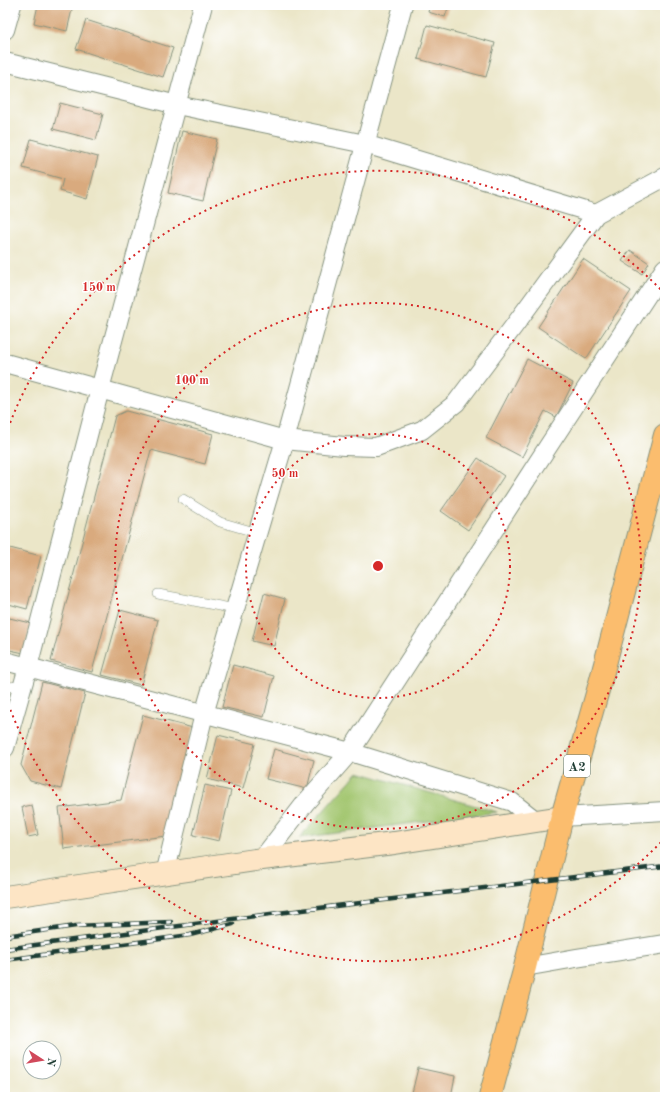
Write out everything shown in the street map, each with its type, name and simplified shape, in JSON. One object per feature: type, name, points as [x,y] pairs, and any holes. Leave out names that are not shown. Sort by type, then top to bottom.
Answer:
[{"type":"main road","name":"A2","points":[[490,1097],[525,967],[562,817],[654,493],[665,435]]},
{"type":"main road","points":[[5,897],[262,859],[394,843],[562,817]]},
{"type":"street","points":[[5,30],[12,5]]},
{"type":"street","points":[[5,748],[14,687],[28,667],[100,389],[203,5]]},
{"type":"street","points":[[165,874],[204,714],[285,440],[403,5]]},
{"type":"street","points":[[5,62],[177,105],[365,144],[596,214]]},
{"type":"street","points":[[5,363],[285,440],[344,446],[376,447],[422,430],[456,403],[596,214],[665,177]]},
{"type":"street","points":[[262,859],[306,802],[350,752],[665,268]]},
{"type":"street","points":[[5,661],[350,752],[512,802],[535,820]]},
{"type":"street","points":[[562,817],[665,811]]},
{"type":"street","points":[[525,967],[665,944]]},
{"type":"lane","points":[[182,499],[220,522],[258,533]]},
{"type":"lane","points":[[158,594],[235,609]]},
{"type":"green space","points":[[358,772],[497,812],[299,838]]},
{"type":"building","points":[[38,5],[73,5],[67,31],[34,23]]},
{"type":"building","points":[[430,5],[449,5],[445,17],[428,12]]},
{"type":"building","points":[[86,20],[173,48],[163,77],[76,49]]},
{"type":"building","points":[[427,25],[495,43],[486,77],[418,59]]},
{"type":"building","points":[[60,103],[103,114],[96,140],[53,129]]},
{"type":"building","points":[[182,131],[217,139],[203,201],[168,193]]},
{"type":"building","points":[[31,139],[98,157],[87,199],[60,191],[63,179],[23,168]]},
{"type":"building","points":[[630,250],[649,263],[642,274],[622,261]]},
{"type":"building","points":[[583,259],[631,291],[586,359],[538,327]]},
{"type":"building","points":[[527,359],[573,383],[556,417],[545,411],[522,457],[486,438]]},
{"type":"building","points":[[126,411],[213,434],[205,464],[151,450],[92,672],[51,661],[115,416]]},
{"type":"building","points":[[478,458],[504,476],[468,530],[441,511]]},
{"type":"building","points":[[6,547],[41,556],[27,609],[5,603]]},
{"type":"building","points":[[264,593],[285,599],[274,646],[252,641]]},
{"type":"building","points":[[120,610],[158,620],[141,685],[102,675]]},
{"type":"building","points":[[5,617],[31,623],[24,653],[5,649]]},
{"type":"building","points":[[233,665],[274,676],[264,717],[222,707]]},
{"type":"building","points":[[42,682],[85,693],[61,789],[30,781],[21,765]]},
{"type":"building","points":[[143,715],[193,728],[166,836],[64,849],[59,808],[121,800]]},
{"type":"building","points":[[218,735],[255,744],[243,788],[207,779]]},
{"type":"building","points":[[274,749],[314,760],[307,789],[266,779]]},
{"type":"building","points":[[205,785],[231,791],[219,841],[193,835]]},
{"type":"building","points":[[32,805],[38,835],[28,837],[22,807]]},
{"type":"building","points":[[418,1068],[455,1076],[451,1097],[411,1097]]},
{"type":"railway","points":[[5,949],[278,913],[665,866]]},
{"type":"railway","points":[[5,936],[76,926],[171,922]]},
{"type":"railway","points":[[5,960],[190,935],[233,924]]}]
